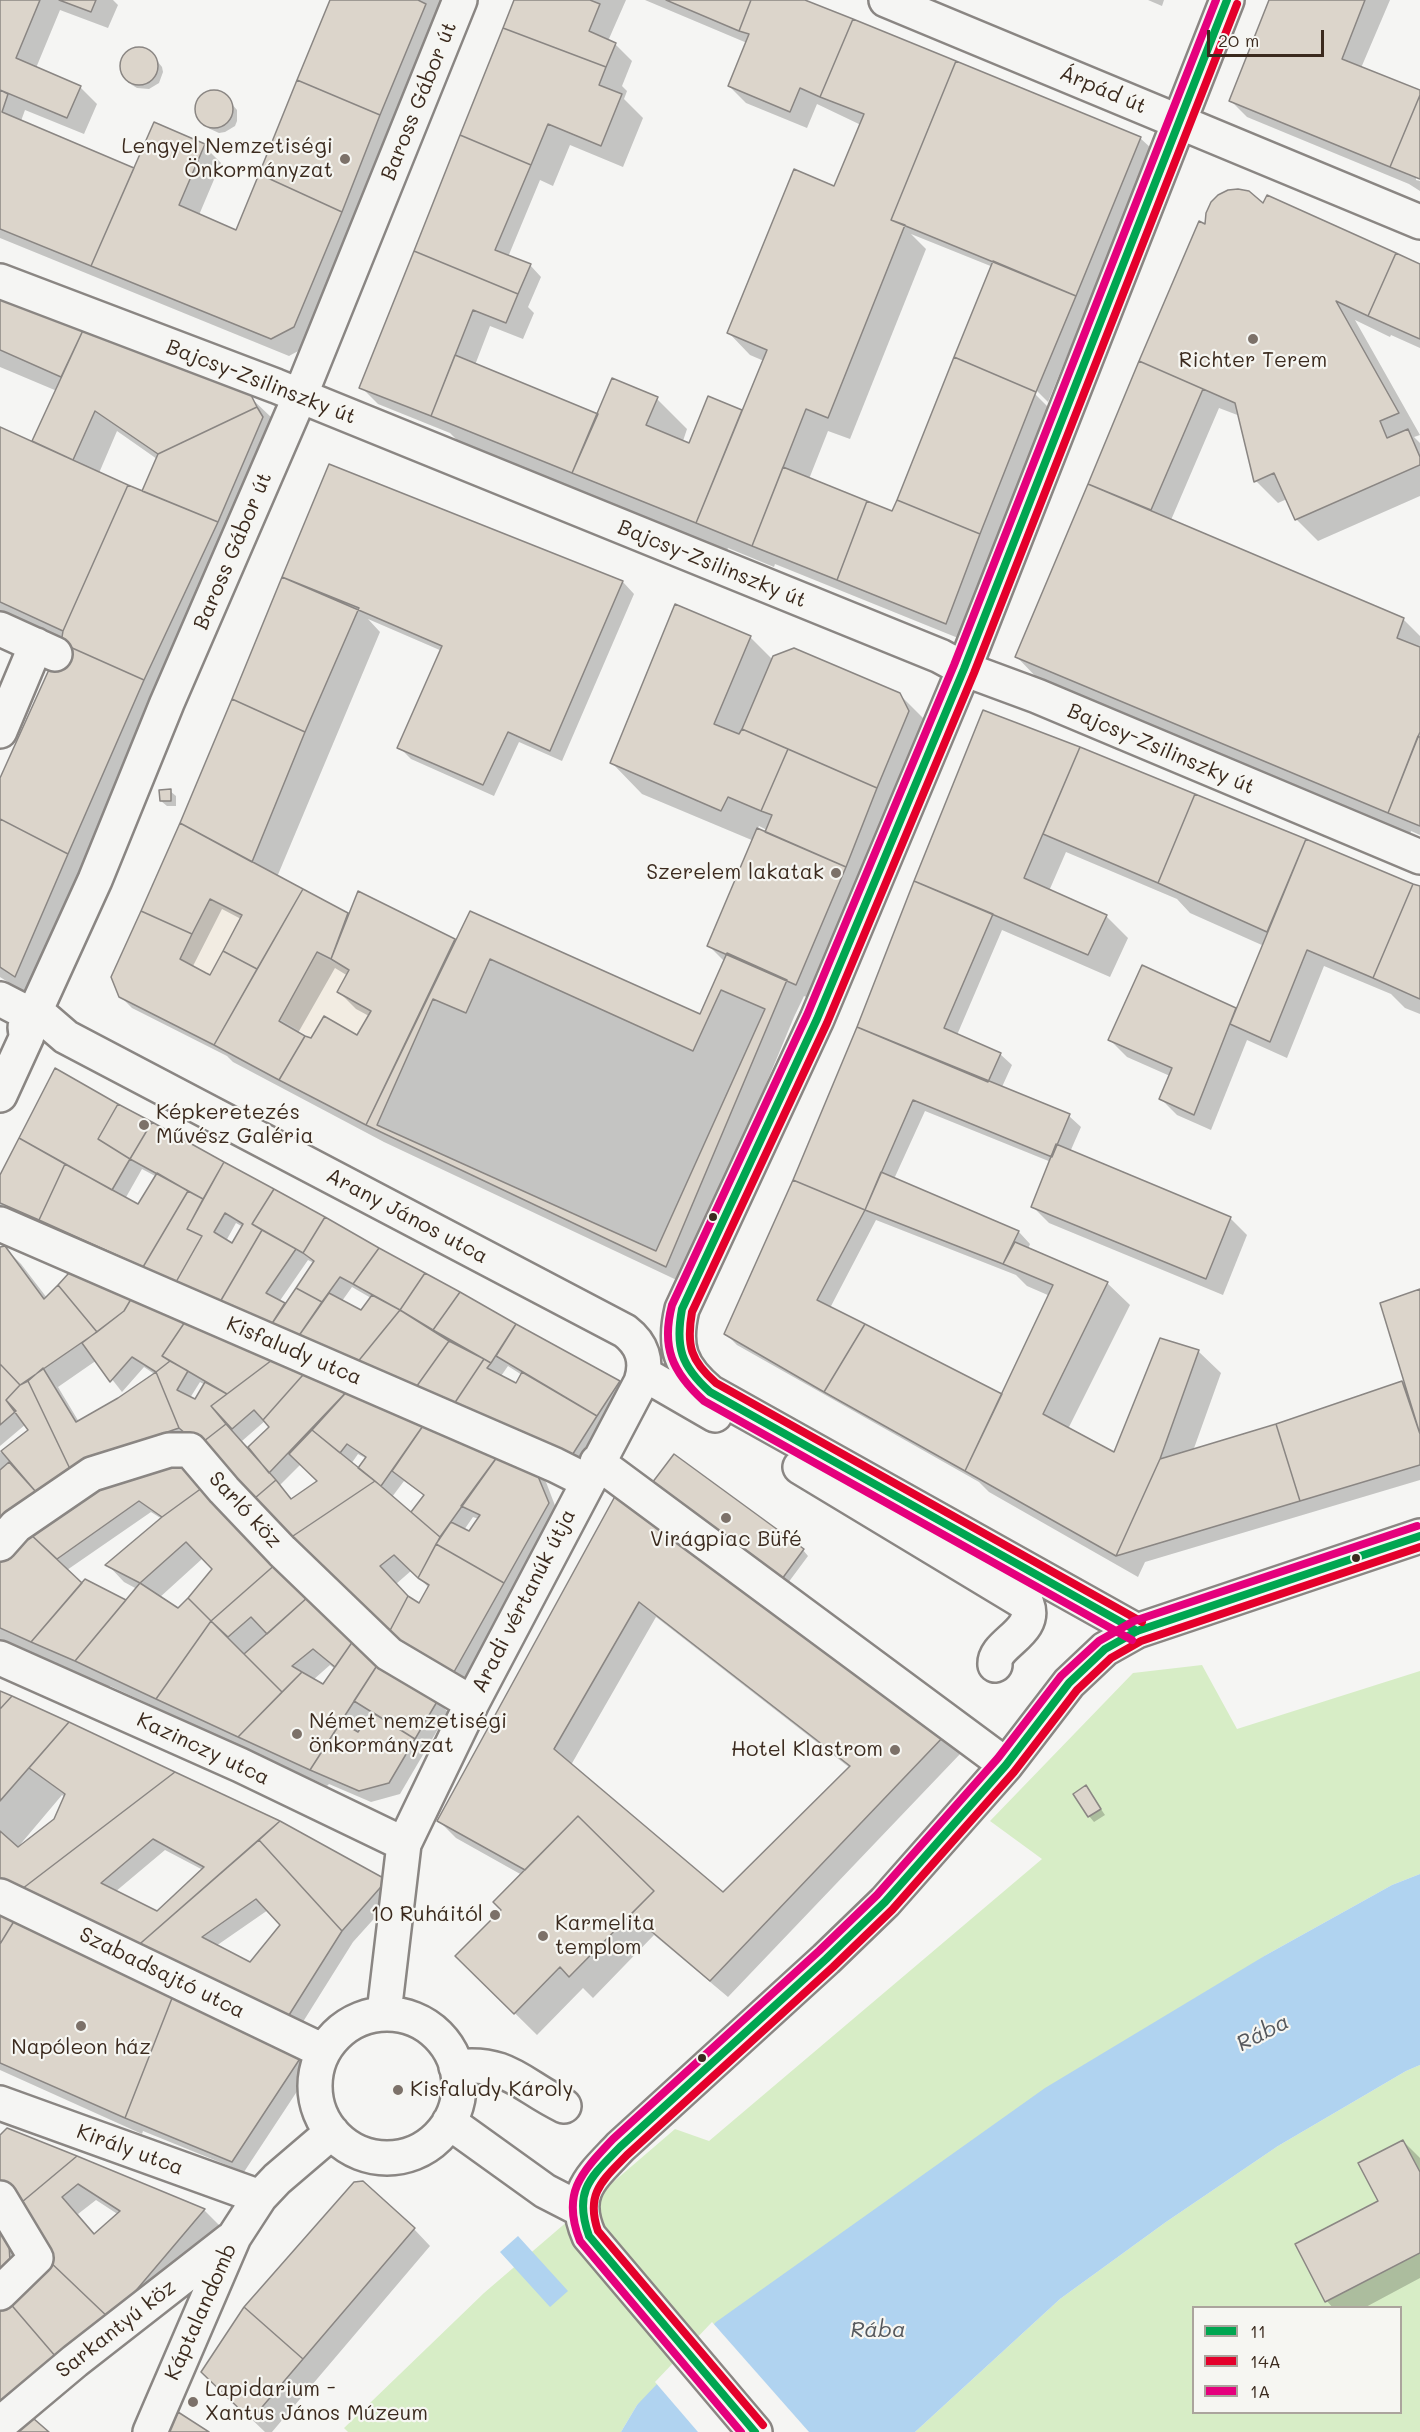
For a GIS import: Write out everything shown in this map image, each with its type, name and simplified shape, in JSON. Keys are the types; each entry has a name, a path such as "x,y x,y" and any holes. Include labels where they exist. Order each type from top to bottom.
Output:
{"street":[{"name":"Baross Gábor út","path":"0,1095 27,1036 26,1022 33,1016 95,880 167,704 300,396 460,0"},
{"name":"Árpád út","path":"886,0 1420,222"},
{"path":"1137,1631 710,1392 688,1370 679,1350 677,1333 682,1309 817,1019 964,669 1227,0"},
{"name":"Bajcsy-Zsilinszky út","path":"0,280 300,396 940,657 964,669 1037,696 1420,857"},
{"path":"0,629 46,650 0,731"},
{"name":"Arany János utca","path":"0,999 33,1016 44,1018 66,1037 625,1331 633,1337 644,1367"},
{"name":"Kisfaludy utca","path":"0,1224 555,1464 592,1472 1006,1764"},
{"path":"644,1367 1027,1604 1029,1618 996,1658 995,1665"},
{"name":"Aradi vértanúk útja","path":"384,2013 404,1844 472,1703 644,1367"},
{"name":"Sarló köz","path":"0,1544 16,1526 92,1474 169,1450 190,1450 224,1490 282,1551 389,1654 472,1703"},
{"path":"755,2432 589,2236 580,2209 582,2194 589,2180 620,2147 885,1902 1006,1764 1069,1683 1105,1649 1137,1631 1420,1536"},
{"name":"Kazinczy utca","path":"0,1658 240,1766 404,1844"},
{"name":"Szabadsajtó utca","path":"0,1896 323,2051"},
{"path":"384,2013 409,2017 430,2028 447,2046 456,2067 459,2090 449,2122 432,2152 382,2158 360,2153 340,2141 319,2112 315,2075 323,2051 348,2024 384,2013"},
{"path":"456,2067 474,2065 492,2067 527,2082 543,2096 564,2106"},
{"name":"Király utca","path":"2,2106 260,2197"},
{"path":"449,2122 545,2192 580,2209"},
{"name":"Káptalandomb","path":"150,2432 234,2237 260,2197 297,2161 332,2132"},
{"path":"0,2198 36,2258 0,2293"},
{"name":"Sarkantyú köz","path":"0,2424 75,2361 234,2237"}],"shaded area":[{"path":"210,899 349,970 337,992 371,1011 357,1035 311,1038 180,959"}],"green space":[{"path":"1202,1665 1237,1729 1420,1671 1420,1874 1392,1885 1266,1955 637,2405 621,2432 348,2432 344,2428 484,2293 675,2129 709,2141 1042,1859 990,1821 1133,1673"},
{"path":"1420,2065 1420,2432 915,2432 1060,2299 1166,2222 1278,2146"}],"water":[{"name":"Rába","path":"1420,1874 1420,2065 1278,2146 1166,2222 1060,2299 915,2432 621,2432 637,2405 716,2322 1045,2088 1266,1955 1392,1885"},
{"path":"518,2236 568,2291 550,2307 500,2252"}],"pier":[{"path":"712,2322 809,2432 698,2432 655,2382"}],"building":[{"path":"0,0 40,0 16,58 81,86 67,118 0,90"},
{"path":"59,0 96,0 91,12"},
{"path":"330,0 418,0 426,4 380,115 297,80"},
{"path":"514,0 590,0 600,4 589,31 616,43 606,67 503,28"},
{"path":"666,0 751,0 739,31"},
{"path":"751,0 805,0 853,19 820,97 800,88 790,112 728,86 749,34 739,31"},
{"path":"1269,0 1365,0 1342,59 1420,90 1420,95 1390,167 1229,101"},
{"path":"853,19 956,61 891,220 905,225 828,418 806,409 752,546 696,523 767,350 727,333 794,169 834,186 864,114 820,97"},
{"path":"503,28 606,67 599,85 622,94 601,146 548,124 531,165 460,135"},
{"path":"139,47 146,48 152,53 157,59 157,73 152,79 146,84 139,85 132,84 126,79 121,73 120,66 121,59 126,53 132,48"},
{"path":"956,61 1141,137 1076,296 891,220"},
{"path":"297,80 380,115 342,212 259,174"},
{"path":"0,90 8,94 2,112 134,168 91,266 0,229"},
{"path":"214,90 227,96 233,109 227,122 214,128 201,122 195,109 201,96"},
{"path":"1420,95 1420,179 1390,167"},
{"path":"154,122 205,144 179,205 236,230 259,174 342,212 294,327 271,339 91,266"},
{"path":"460,135 531,165 495,250 531,264 518,294 414,251"},
{"name":"Richter Terem","path":"1228,190 1249,191 1263,203 1267,195 1396,253 1368,316 1336,301 1399,413 1380,421 1387,438 1408,429 1420,457 1420,465 1295,520 1274,473 1254,482 1235,403 1139,361 1199,221 1205,224 1206,213 1211,202 1218,195"},
{"path":"414,251 518,294 506,323 473,310 431,416 359,388"},
{"path":"1396,253 1420,264 1420,339 1368,316"},
{"path":"993,261 1076,296 1036,392 954,357"},
{"path":"0,293 85,326 61,377 0,350"},
{"path":"85,326 251,395 257,407 158,454 95,411 73,460 32,441"},
{"path":"455,355 598,414 572,473 431,416"},
{"path":"954,357 1036,392 980,534 897,500"},
{"path":"1139,361 1203,389 1151,510 1088,484"},
{"path":"612,378 658,397 646,425 689,443 708,396 742,410 696,523 572,473"},
{"path":"257,407 263,417 218,522 142,491 158,454"},
{"path":"0,427 128,485 63,631 0,602"},
{"path":"329,464 623,581 550,751 508,732 483,785 397,748 442,646 282,577"},
{"path":"783,467 867,501 837,580 752,546"},
{"path":"1088,484 1404,618 1397,638 1420,647 1420,732 1388,813 1015,657"},
{"path":"128,485 218,522 144,680 61,643 63,631"},
{"path":"897,500 980,534 946,624 837,580 867,501 892,511"},
{"path":"282,577 359,608 305,732 232,699"},
{"path":"675,604 751,636 714,724 739,734 742,729 788,749 761,811 728,797 721,811 610,763"},
{"path":"61,643 144,680 68,854 0,819 0,778"},
{"path":"794,648 900,693 909,711 877,788 742,729 773,656"},
{"path":"232,699 305,732 252,862 180,823"},
{"path":"983,710 1080,747 1024,878 1107,915 1088,955 914,881"},
{"path":"1418,736 1420,737 1420,826 1388,813"},
{"path":"1080,747 1195,794 1158,883 1043,834"},
{"path":"788,749 877,788 846,867 765,832 772,815 761,811"},
{"path":"171,789 171,801 160,801 159,790"},
{"path":"1195,794 1306,839 1267,932 1158,883"},
{"path":"0,819 68,854 15,977 0,967"},
{"path":"180,823 303,889 257,969 223,951 242,915 210,899 192,934 141,911"},
{"path":"757,828 846,867 796,985 707,946"},
{"path":"1306,839 1413,884 1373,978 1307,950 1270,1042 1230,1024"},
{"path":"914,881 993,914 944,1028 1001,1053 988,1082 857,1027"},
{"path":"1413,884 1420,886 1420,999 1373,978"},
{"path":"303,889 348,913 331,959 317,952 279,1021 305,1036 279,1080 214,1045"},
{"path":"358,891 455,939 366,1125 279,1080 305,1036 311,1038 324,1016 357,1035 371,1011 337,992 349,970 331,959"},
{"path":"141,911 192,934 180,959 210,975 223,951 257,969 214,1045 119,997 111,977"},
{"path":"470,911 700,1014 727,953 787,980 666,1267 366,1125"},
{"path":"490,959 693,1051 721,990 765,1009 656,1251 377,1125 433,999 466,1013"},
{"path":"1142,965 1236,1008 1194,1115 1159,1099 1172,1068 1108,1040"},
{"path":"857,1027 1070,1114 1052,1157 913,1100 865,1210 793,1180"},
{"path":"55,1068 118,1104 98,1139 130,1159 112,1190 19,1138"},
{"path":"118,1104 152,1122 130,1159 98,1139"},
{"path":"152,1122 224,1162 203,1199 130,1159"},
{"path":"19,1138 65,1164 39,1220 0,1203 0,1175"},
{"path":"1056,1144 1231,1217 1206,1279 1031,1207"},
{"path":"224,1162 274,1189 252,1224 262,1230 220,1302 176,1282 202,1236 187,1229","holes":["225,1213 243,1224 232,1243 214,1232"]},
{"path":"65,1164 138,1204 157,1173 188,1191 143,1267 39,1220"},
{"path":"881,1172 1019,1231 1003,1264 865,1210"},
{"path":"793,1180 865,1210 817,1300 865,1324 824,1392 724,1334"},
{"path":"274,1189 325,1217 303,1253 252,1224"},
{"path":"188,1191 203,1199 187,1229 202,1236 176,1282 143,1267"},
{"path":"325,1217 379,1248 353,1284 340,1277 322,1302 296,1288 314,1261 303,1253"},
{"path":"262,1230 296,1249 266,1293 285,1303 271,1325 220,1302"},
{"path":"1015,1242 1108,1282 1043,1414 1114,1452 1160,1338 1199,1350 1160,1459 1116,1556 965,1471 1053,1285 1003,1264"},
{"path":"5,1246 44,1299 58,1285 97,1332 20,1385 0,1364 0,1247"},
{"path":"379,1248 425,1273 400,1310 353,1284"},
{"path":"79,1262 137,1289 124,1311 97,1332 58,1285"},
{"path":"425,1273 460,1292 433,1330 400,1310"},
{"path":"296,1288 322,1302 298,1337 271,1325"},
{"path":"137,1289 191,1313 162,1356 170,1361 156,1372 132,1357 110,1382 82,1343 124,1311"},
{"path":"1420,1289 1420,1434 1380,1303"},
{"path":"460,1292 516,1324 491,1363 433,1330"},
{"path":"329,1293 361,1310 372,1295 400,1310 356,1364 298,1337"},
{"path":"400,1310 449,1341 414,1390 356,1364"},
{"path":"191,1313 280,1354 227,1394 162,1356"},
{"path":"516,1324 620,1381 597,1416 496,1356"},
{"path":"865,1324 1002,1394 965,1471 824,1392"},
{"path":"449,1341 484,1359 452,1407 414,1390"},
{"path":"280,1354 310,1367 263,1420 254,1410 232,1429 211,1406"},
{"path":"484,1359 491,1363 487,1368 516,1383 522,1372 597,1416 569,1460 452,1407"},
{"path":"170,1361 188,1371 177,1390 195,1399 205,1382 227,1394 211,1406 226,1424 199,1445 179,1428 156,1372"},
{"path":"0,1364 20,1385 6,1400 16,1411 0,1425"},
{"path":"310,1367 352,1386 269,1473 248,1447 269,1427 263,1420"},
{"path":"43,1368 76,1422 118,1398 156,1372 179,1428 144,1440 72,1473 28,1381"},
{"path":"28,1381 72,1473 36,1492 1,1451 28,1430 6,1400 20,1385"},
{"path":"1402,1381 1420,1434 1420,1465 1300,1501 1276,1424"},
{"path":"352,1386 427,1420 381,1486 358,1468 366,1457 347,1444 340,1453 312,1430"},
{"path":"427,1420 500,1453 440,1537 411,1512 424,1495 392,1471"},
{"path":"226,1424 276,1480 248,1504 199,1445"},
{"path":"1276,1424 1300,1501 1116,1556 1160,1459"},
{"path":"312,1430 375,1481 284,1542 248,1504 276,1480 291,1499 317,1481 289,1454"},
{"path":"500,1453 535,1469 549,1503 504,1583 436,1544 451,1522 469,1531 480,1515 461,1506"},
{"name":"Virágpiac Büfé","path":"674,1454 804,1549 779,1583 649,1487"},
{"path":"182,1459 206,1485 162,1517 139,1501 57,1559 28,1532 139,1467"},
{"path":"9,1462 36,1492 0,1523 0,1470"},
{"path":"375,1481 440,1537 418,1578 394,1555 380,1566 408,1596 384,1642 284,1542"},
{"path":"206,1485 277,1563 211,1621 188,1598 212,1569 186,1542 140,1583 105,1565 162,1517"},
{"path":"619,1489 945,1735 710,1981 631,1914 654,1891 578,1816 525,1870 437,1821","holes":["639,1602 850,1766 723,1892 554,1749"]},
{"path":"28,1532 82,1583 31,1642 0,1628 0,1559"},
{"path":"436,1544 504,1583 450,1679 384,1642 408,1596 419,1603 429,1585 418,1578"},
{"path":"277,1563 308,1597 267,1634 251,1617 228,1637 211,1621"},
{"path":"85,1579 126,1600 75,1661 31,1642"},
{"path":"140,1583 178,1608 188,1598 211,1621 156,1699 75,1661"},
{"path":"308,1597 353,1641 335,1667 313,1649 292,1666 302,1672 282,1692 244,1654"},
{"path":"211,1621 282,1692 238,1737 156,1699"},
{"path":"353,1641 378,1664 310,1770 238,1737 302,1672 323,1684"},
{"path":"378,1664 438,1700 415,1739 354,1701"},
{"path":"0,1691 12,1696 0,1709"},
{"path":"12,1696 69,1722 0,1801 0,1709"},
{"path":"372,1712 415,1739 389,1783 359,1791 310,1770 341,1722 358,1732"},
{"path":"69,1722 175,1772 18,1892 0,1883 0,1831 18,1847 54,1819 65,1794 29,1768"},
{"path":"175,1772 280,1821 134,1949 18,1892","holes":["153,1839 204,1867 157,1911 101,1883"]},
{"path":"1086,1785 1101,1809 1088,1817 1073,1794"},
{"name":"Karmelita templom","path":"578,1816 654,1891 569,1977 560,1967 514,2014 455,1956 501,1910 493,1902"},
{"path":"280,1821 387,1880 342,1931 259,1840"},
{"path":"259,1840 342,1931 284,2023 134,1949","holes":["256,1899 280,1925 250,1962 202,1937"]},
{"path":"0,1909 16,1918 0,1944"},
{"name":"Napóleon ház","path":"16,1918 176,1988 125,2118 0,2063 0,1944"},
{"path":"176,1988 305,2051 232,2162 125,2118"},
{"path":"7,2128 77,2156 16,2207 0,2181 0,2135"},
{"path":"1403,2140 1420,2172 1420,2253 1325,2302 1295,2244 1378,2201 1358,2163"},
{"path":"77,2156 205,2209 111,2320 47,2259 16,2207","holes":["78,2184 120,2211 94,2234 62,2197"]},
{"path":"363,2181 415,2228 303,2359 244,2307 354,2182"},
{"path":"0,2213 8,2226 10,2262 0,2269"},
{"path":"47,2259 111,2320 62,2364 8,2301"},
{"path":"8,2301 62,2364 7,2410 0,2401 0,2308"},
{"path":"244,2307 303,2359 251,2420 201,2372"},
{"path":"26,2412 49,2432 0,2432"},
{"path":"178,2412 209,2432 166,2432"}],"transit line":[{"name":"1A","path":"1132,1640 704,1401 677,1369 672,1358 668,1334 672,1305 807,1015 954,665 1216,0"},
{"name":"11","path":"1137,1631 710,1392 692,1373 682,1355 679,1334 682,1309 817,1019 964,669 1227,0"},
{"name":"14A","path":"1142,1622 716,1383 701,1367 692,1352 690,1324 692,1312 827,1023 974,673 1237,4"},
{"name":"1A","path":"741,2432 580,2241 573,2210 577,2185 583,2174 613,2139 877,1895 998,1758 1061,1676 1099,1641 1134,1621 1417,1526"},
{"name":"11","path":"755,2432 589,2236 583,2207 587,2186 593,2177 620,2147 826,1959 885,1902 1006,1765 1069,1683 1105,1649 1137,1631 1420,1536"},
{"name":"14A","path":"763,2425 598,2231 594,2207 595,2197 604,2180 627,2155 833,1967 892,1910 1014,1772 1077,1690 1111,1658 1141,1641 1420,1547"}],"place":[{"name":"Lengyel Nemzetiségi Önkormányzat","path":"345,159"},
{"name":"Richter Terem","path":"1253,339"},
{"name":"Szerelem lakatak","path":"836,873"},
{"name":"Képkeretezés Művész Galéria","path":"144,1125"},
{"name":"Virágpiac Büfé","path":"726,1518"},
{"name":"Német nemzetiségi önkormányzat","path":"297,1734"},
{"name":"Hotel Klastrom","path":"895,1750"},
{"name":"10 Ruháitól","path":"495,1915"},
{"name":"Karmelita templom","path":"543,1936"},
{"name":"Napóleon ház","path":"81,2026"},
{"name":"Kisfaludy Károly","path":"398,2090"},
{"name":"Lapidarium - Xantus János Múzeum","path":"193,2402"}]}
